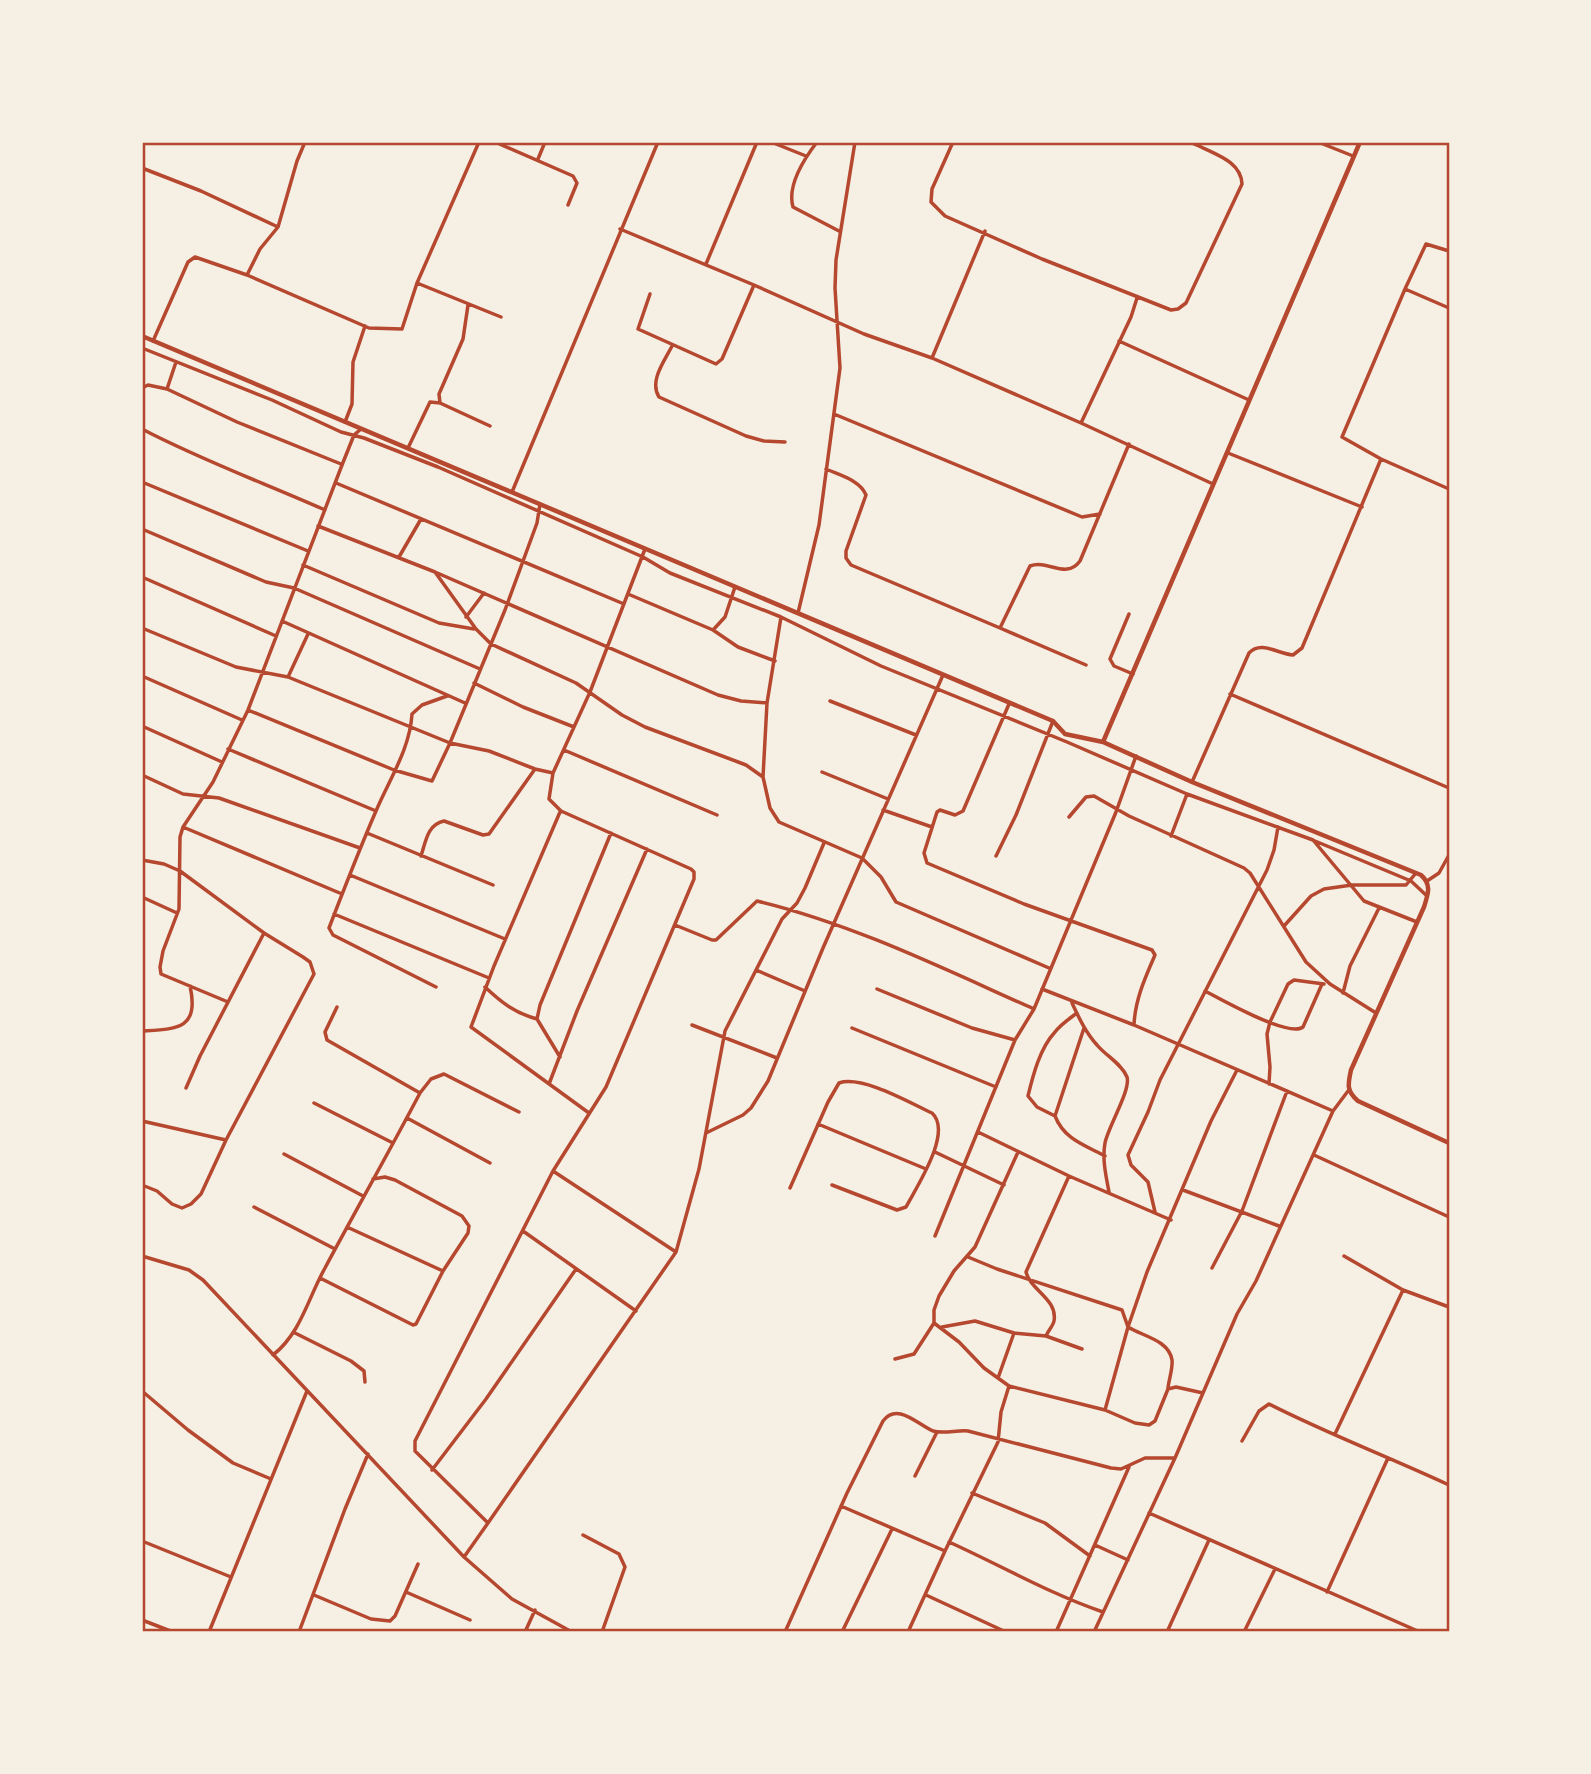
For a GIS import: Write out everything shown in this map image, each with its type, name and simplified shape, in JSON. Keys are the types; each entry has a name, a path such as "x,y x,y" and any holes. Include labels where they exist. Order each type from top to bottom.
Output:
{"street":[{"path":"247,275 260,249 278,227 305,142"},
{"path":"153,341 192,259 205,258 366,326 382,330 402,329 417,284 479,142"},
{"path":"495,142 576,178 577,183 568,205"},
{"path":"538,159 545,142"},
{"path":"512,492 658,142"},
{"path":"706,264 757,142"},
{"path":"771,142 806,156"},
{"path":"817,142 806,156 791,196 793,207 839,231"},
{"path":"797,614 819,525 840,368 835,274 839,231 855,142"},
{"path":"953,142 932,189 931,202 945,216 985,231 1042,259 1171,310 1186,303 1241,184 1239,170 1234,164 1200,144 1189,142"},
{"path":"1318,142 1353,156"},
{"path":"1103,743 1360,142"},
{"path":"142,167 278,227"},
{"path":"620,229 837,322 932,358 1214,484"},
{"path":"932,358 985,231"},
{"path":"1449,251 1426,244 1342,437 1381,459 1449,489"},
{"path":"417,284 502,317"},
{"path":"650,294 638,329 716,364 754,285"},
{"path":"1405,289 1449,308"},
{"path":"1081,423 1137,298"},
{"path":"440,403 439,394 463,339 468,305"},
{"path":"344,422 352,404 353,362 366,326"},
{"path":"142,337 1053,721 1065,734 1103,743 1136,756 1192,782 1416,873 1427,881"},
{"path":"1119,341 1250,400"},
{"path":"672,346 655,382 659,397 746,436 764,441 785,442"},
{"path":"142,348 272,400 341,432 438,467 643,557 670,572 781,617 881,666 1048,733 1187,794 1313,840 1411,881 1427,897"},
{"path":"167,389 176,362"},
{"path":"142,387 148,385 167,389 237,422 342,465"},
{"path":"408,448 430,402 440,403 490,426"},
{"path":"834,414 1083,517 1100,514"},
{"path":"142,429 183,451 325,510"},
{"path":"228,1002 164,977 160,967 177,913 180,836 204,796 248,710 354,435 361,429"},
{"path":"1000,628 1030,566 1038,563 1069,570 1076,567 1129,444"},
{"path":"1227,453 1362,507"},
{"path":"1192,782 1249,653 1255,647 1261,646 1293,655 1302,648 1381,459"},
{"path":"825,469 856,483 864,489 866,495 846,551 846,558 851,565 1086,665"},
{"path":"142,482 308,551"},
{"path":"336,483 624,604"},
{"path":"248,710 394,770 432,781 507,604 540,504"},
{"path":"399,557 421,519"},
{"path":"318,526 435,572 718,695 741,701 767,702"},
{"path":"142,529 266,582 295,588 480,669"},
{"path":"488,1523 415,1451 415,1441 553,1171 598,1102 611,1076 694,879 691,869 561,811 549,799 553,773 590,692 645,548"},
{"path":"303,565 439,623 476,629"},
{"path":"435,572 466,617 491,644 559,674 645,727 746,765 763,777"},
{"path":"142,577 276,636"},
{"path":"713,630 725,617 735,587"},
{"path":"466,617 484,593"},
{"path":"628,594 713,630 727,641 775,662"},
{"path":"769,613 772,603"},
{"path":"1129,614 1110,659 1114,666 1133,674"},
{"path":"781,617 767,702 763,777 774,817 824,844 862,858 881,877 896,902 1049,968"},
{"path":"282,621 465,704"},
{"path":"142,628 236,667 288,677 450,743 489,751 534,769 553,773"},
{"path":"288,677 308,634"},
{"path":"706,1133 743,1115 751,1108 768,1081 833,924 943,675"},
{"path":"142,676 243,720"},
{"path":"474,683 523,707 574,727"},
{"path":"1230,694 1449,788"},
{"path":"436,987 333,936 329,928 360,848 405,749 412,715 416,709 447,696"},
{"path":"830,701 916,735"},
{"path":"1009,704 963,811 955,815 940,810 935,815 924,853 927,863 1069,921 1152,950 1155,955 1143,980 1134,1025"},
{"path":"996,856 1016,816 1053,721"},
{"path":"142,726 222,762"},
{"path":"228,749 376,811"},
{"path":"564,750 717,815"},
{"path":"935,1236 1015,1040 1034,1009 1136,756"},
{"path":"421,856 431,827 440,822 484,835 489,834 534,769"},
{"path":"822,772 888,799"},
{"path":"142,775 183,793 219,798 360,848"},
{"path":"1171,836 1187,794"},
{"path":"1069,817 1089,795 1171,836 1244,868 1306,962 1330,984 1376,1013"},
{"path":"883,810 932,827"},
{"path":"561,811 505,939 471,1027 589,1112"},
{"path":"183,827 342,894"},
{"path":"1155,1212 1147,1182 1131,1165 1129,1148 1149,1112 1160,1080 1258,886 1274,850 1278,827"},
{"path":"367,833 493,885"},
{"path":"537,1019 540,1005 611,833"},
{"path":"1313,840 1363,901 1417,922"},
{"path":"464,1557 676,1252 706,1133 723,1036 731,1015 782,919 805,888 824,844"},
{"path":"549,1084 577,1011 647,849"},
{"path":"1427,881 1440,873 1449,855"},
{"path":"142,860 164,864 180,871 264,933 303,957 314,969 310,984 226,1140 201,1194 191,1204 182,1208 172,1204 157,1191 142,1185"},
{"path":"1283,926 1317,892 1352,885 1406,885 1416,873"},
{"path":"350,875 505,939"},
{"path":"1427,881 1427,897 1351,1070 1347,1086 1358,1101 1449,1143"},
{"path":"142,897 177,913"},
{"path":"675,925 716,940 757,901 791,909 833,924 1034,1009"},
{"path":"1343,993 1350,966 1379,908"},
{"path":"334,914 489,978"},
{"path":"186,1088 264,933"},
{"path":"757,970 805,991"},
{"path":"1269,1084 1267,1034 1291,981 1330,984"},
{"path":"1205,991 1270,1023 1299,1030 1322,984"},
{"path":"142,1031 176,1029 188,1021 193,1006 190,986"},
{"path":"485,987 502,1004 537,1019 560,1057"},
{"path":"877,989 972,1028 1015,1040"},
{"path":"1042,989 1134,1025 1333,1111"},
{"path":"1071,1001 1097,1045 1124,1071 1128,1079 1105,1145 1105,1172 1109,1192"},
{"path":"337,1007 325,1032 327,1040 420,1093"},
{"path":"1055,1116 1037,1107 1028,1096 1040,1058 1054,1032 1077,1013"},
{"path":"691,1025 777,1058"},
{"path":"1084,1027 1055,1116 1059,1127 1069,1138 1105,1156"},
{"path":"852,1028 996,1087"},
{"path":"1105,1410 1128,1327 1147,1272 1211,1121 1237,1070"},
{"path":"273,1355 286,1345 295,1333 363,1196 420,1093 431,1079 444,1074 519,1112"},
{"path":"790,1188 839,1083 855,1081 932,1113 937,1118 940,1125 935,1152 906,1207 897,1210 832,1185"},
{"path":"1212,1268 1242,1211 1287,1091"},
{"path":"1094,1632 1175,1458 1237,1314 1256,1280 1333,1111 1349,1091"},
{"path":"314,1103 393,1143"},
{"path":"407,1118 490,1163"},
{"path":"142,1121 226,1140"},
{"path":"818,1124 926,1169"},
{"path":"978,1132 1069,1176 1171,1220"},
{"path":"935,1152 1004,1185"},
{"path":"895,1359 914,1354 934,1323 934,1310 939,1296 954,1271 975,1247 1018,1152"},
{"path":"284,1154 363,1196"},
{"path":"1314,1155 1449,1217"},
{"path":"553,1171 676,1252"},
{"path":"1046,1336 1054,1312 1047,1298 1027,1277 1028,1264 1069,1176"},
{"path":"320,1278 413,1325 419,1321 443,1271 468,1233 468,1223 463,1216 394,1180 385,1177 373,1179"},
{"path":"1183,1190 1280,1226"},
{"path":"254,1207 335,1249"},
{"path":"347,1227 443,1271"},
{"path":"523,1231 636,1311"},
{"path":"142,1256 189,1270 203,1280 464,1557 512,1599 572,1632"},
{"path":"1344,1256 1403,1290 1449,1307"},
{"path":"968,1257 997,1269 1116,1306 1124,1312 1128,1327"},
{"path":"432,1470 486,1399 576,1269"},
{"path":"1335,1434 1403,1290"},
{"path":"942,1327 970,1321 1014,1333 1046,1336 1083,1349"},
{"path":"934,1323 1009,1386 1105,1410 1135,1423 1151,1424 1155,1421 1168,1389 1171,1356 1155,1339 1128,1327"},
{"path":"295,1333 364,1371 365,1382"},
{"path":"998,1378 1014,1333"},
{"path":"908,1632 999,1439 1001,1412 1009,1386"},
{"path":"1168,1389 1176,1387 1203,1393"},
{"path":"209,1632 308,1390"},
{"path":"142,1391 233,1463 271,1479"},
{"path":"1242,1441 1259,1411 1269,1404 1449,1485"},
{"path":"785,1632 841,1506 883,1421 890,1413 907,1417 937,1432 955,1430 999,1439 1111,1468 1129,1467 1145,1458 1175,1458"},
{"path":"915,1476 937,1432"},
{"path":"299,1632 368,1454"},
{"path":"1326,1592 1388,1458"},
{"path":"1056,1632 1129,1467"},
{"path":"972,1493 1045,1524 1090,1557"},
{"path":"841,1506 945,1551"},
{"path":"1149,1513 1420,1632"},
{"path":"842,1632 892,1529"},
{"path":"583,1535 619,1555 625,1567 603,1632"},
{"path":"1167,1632 1209,1539"},
{"path":"142,1541 231,1577"},
{"path":"949,1542 1071,1601 1103,1612"},
{"path":"1095,1545 1128,1560"},
{"path":"314,1595 371,1619 390,1621 395,1616 418,1564"},
{"path":"1244,1632 1275,1569"},
{"path":"406,1591 470,1620"},
{"path":"926,1594 1006,1632"},
{"path":"525,1632 534,1610"},
{"path":"142,1620 173,1632"}]}
